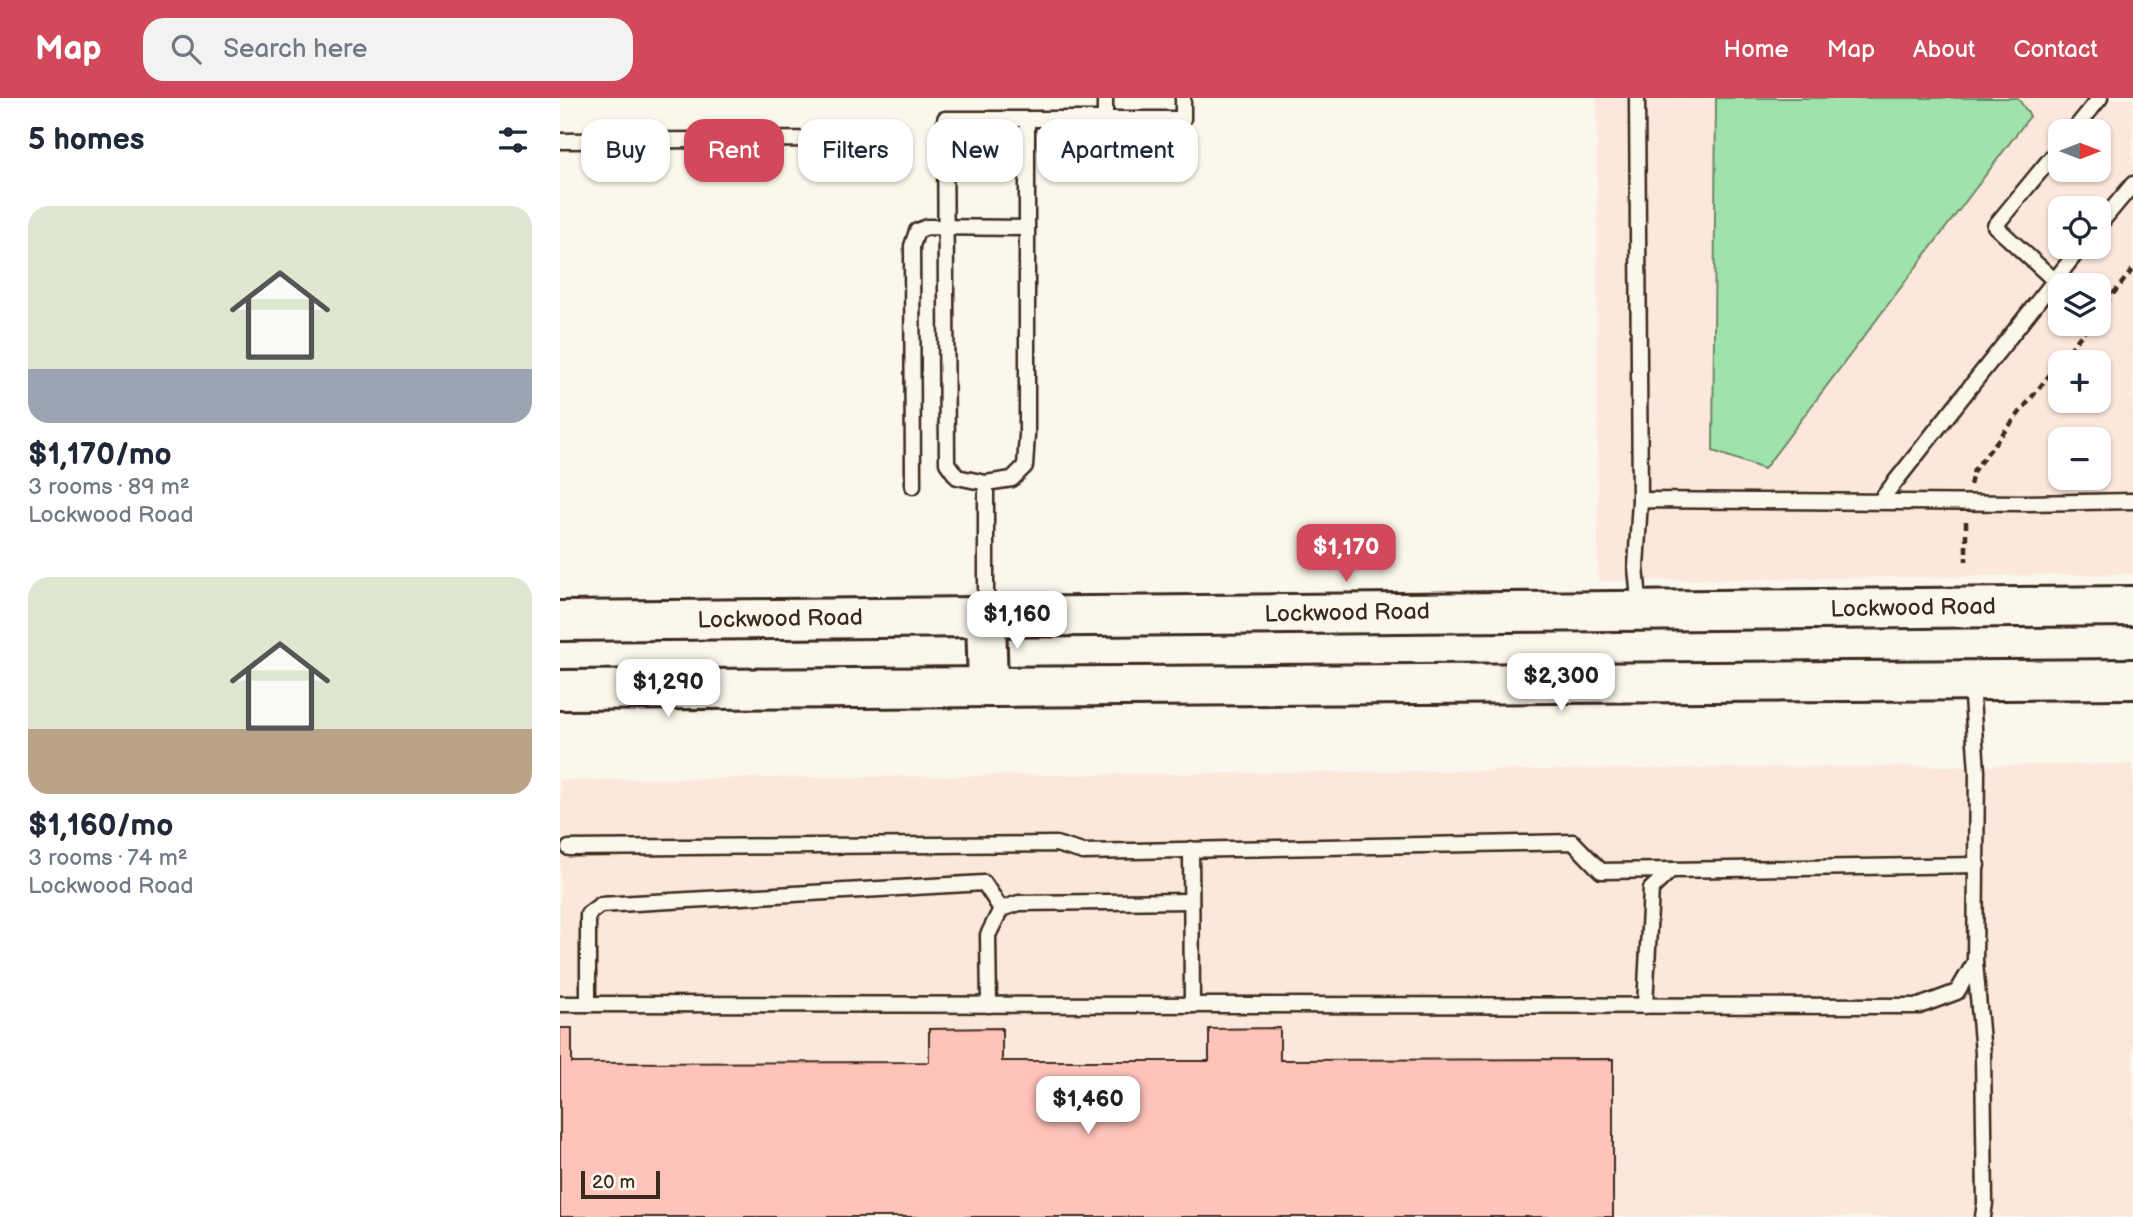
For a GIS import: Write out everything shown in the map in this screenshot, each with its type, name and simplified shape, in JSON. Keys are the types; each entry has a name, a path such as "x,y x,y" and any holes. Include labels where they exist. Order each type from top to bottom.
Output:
{"main road":[{"name":"Lockwood Road","path":"560,621 2133,606"},
{"path":"986,617 988,687"},
{"path":"560,690 2133,679"}],"lane":[{"path":"1105,98 1105,119"},
{"path":"1183,98 1183,119"},
{"path":"1637,98 1640,500 1636,567 1640,611"},
{"path":"2083,119 2100,98"},
{"path":"1027,121 1025,466 1012,479 986,483 957,477 947,463 945,119 1037,121"},
{"path":"560,141 798,139"},
{"path":"2048,162 1995,226 2048,275"},
{"path":"2111,210 2133,184"},
{"path":"913,486 912,246 917,230 927,227 1027,228"},
{"path":"2060,273 2071,259"},
{"path":"1880,501 2048,288"},
{"path":"986,483 986,617"},
{"path":"1640,500 2133,501"},
{"path":"1971,680 1977,772 1975,962 1983,1053 1983,1217"},
{"path":"569,848 1056,844 1083,852 1573,842 1601,871 1977,865"},
{"path":"1191,849 1192,1005"},
{"path":"1645,1006 1651,889 1671,870"},
{"path":"588,1004 587,914 600,905 984,883 1001,909"},
{"path":"989,1005 988,935 1001,909 1019,904 1191,901"},
{"path":"560,1004 1919,1006 1957,992 1975,962"}],"path":[{"path":"2111,297 2133,269"},
{"path":"1966,561 1965,502 1974,470 2080,336"}],"shaded area":[{"path":"1597,98 2133,98 2133,574 1598,581"},
{"path":"2133,764 2133,1217 560,1217 560,780"}],"green space":[{"path":"1716,98 2018,98 2030,116 1764,469 1713,451"}],"building":[{"path":"560,1028 572,1028 572,1063 929,1062 929,1029 1002,1028 1002,1061 1209,1061 1209,1029 1280,1028 1280,1060 1613,1059 1613,1217 560,1217"}]}
